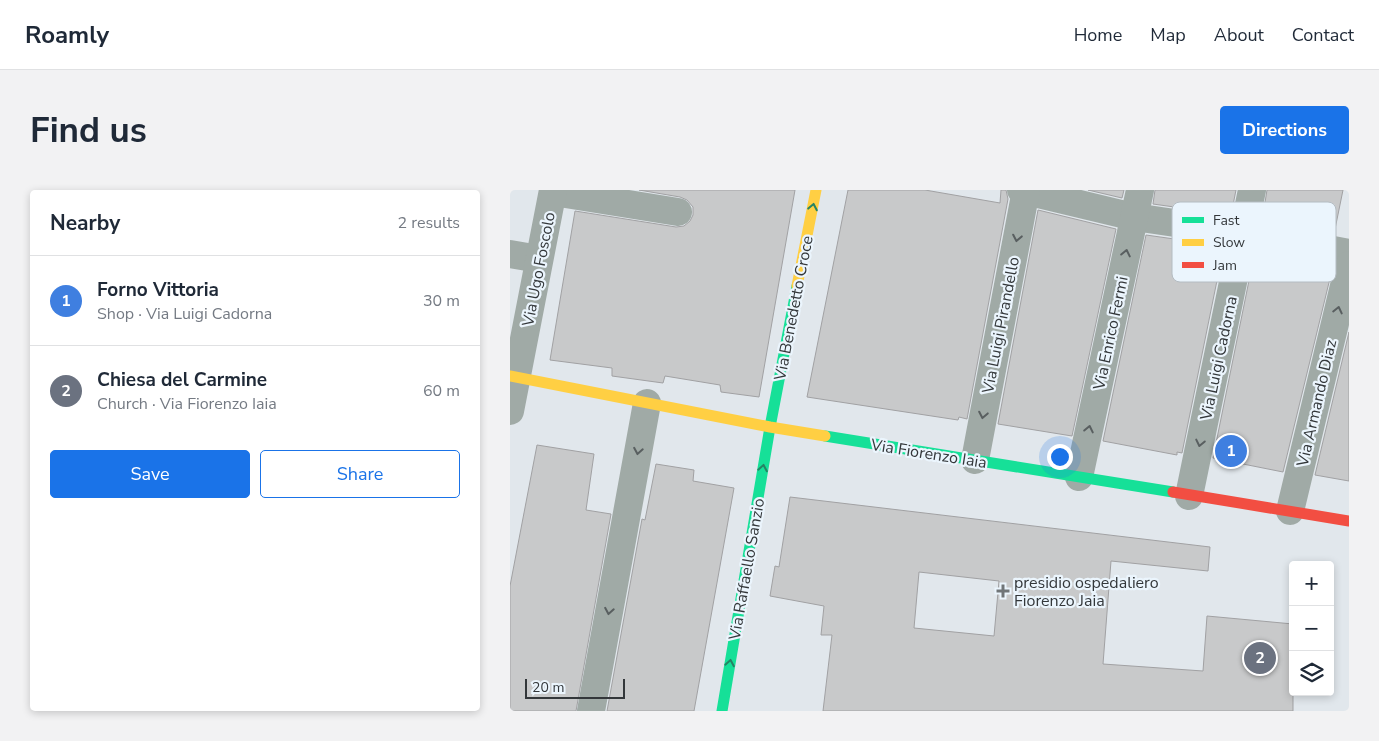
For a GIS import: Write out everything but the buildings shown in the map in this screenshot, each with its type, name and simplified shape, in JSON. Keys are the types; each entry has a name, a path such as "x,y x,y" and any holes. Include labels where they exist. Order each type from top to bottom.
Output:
{"street":[{"name":"Via Benedetto Croce","path":"770,427 816,190"},
{"path":"1024,190 1134,217 1172,223"},
{"name":"Via Luigi Pirandello","path":"975,460 1024,190"},
{"name":"Via Enrico Fermi","path":"1079,477 1140,190"},
{"path":"553,191 678,212"},
{"name":"Via Ugo Foscolo","path":"510,410 514,377 553,191"},
{"path":"1336,251 1349,254"},
{"path":"510,254 540,259"},
{"name":"Via Armando Diaz","path":"1290,511 1349,265"},
{"name":"Via Luigi Cadorna","path":"1189,496 1233,282"},
{"name":"Via Fiorenzo Iaia","path":"514,377 770,427 1349,521"},
{"path":"592,711 647,403"},
{"name":"Via Raffaello Sanzio","path":"722,711 770,427"}],"traffic: fast":[{"path":"722,711 770,427 797,286"},
{"path":"825,436 1173,492"}],"traffic: slow":[{"path":"797,286 816,190"},
{"path":"510,376 825,436"}],"traffic: jam":[{"path":"1173,492 1349,521"}],"place":[{"name":"Forno Vittoria","path":"1231,451"},
{"name":"presidio ospedaliero Fiorenzo Jaia","path":"1003,591"},
{"name":"Chiesa del Carmine","path":"1260,658"}]}
